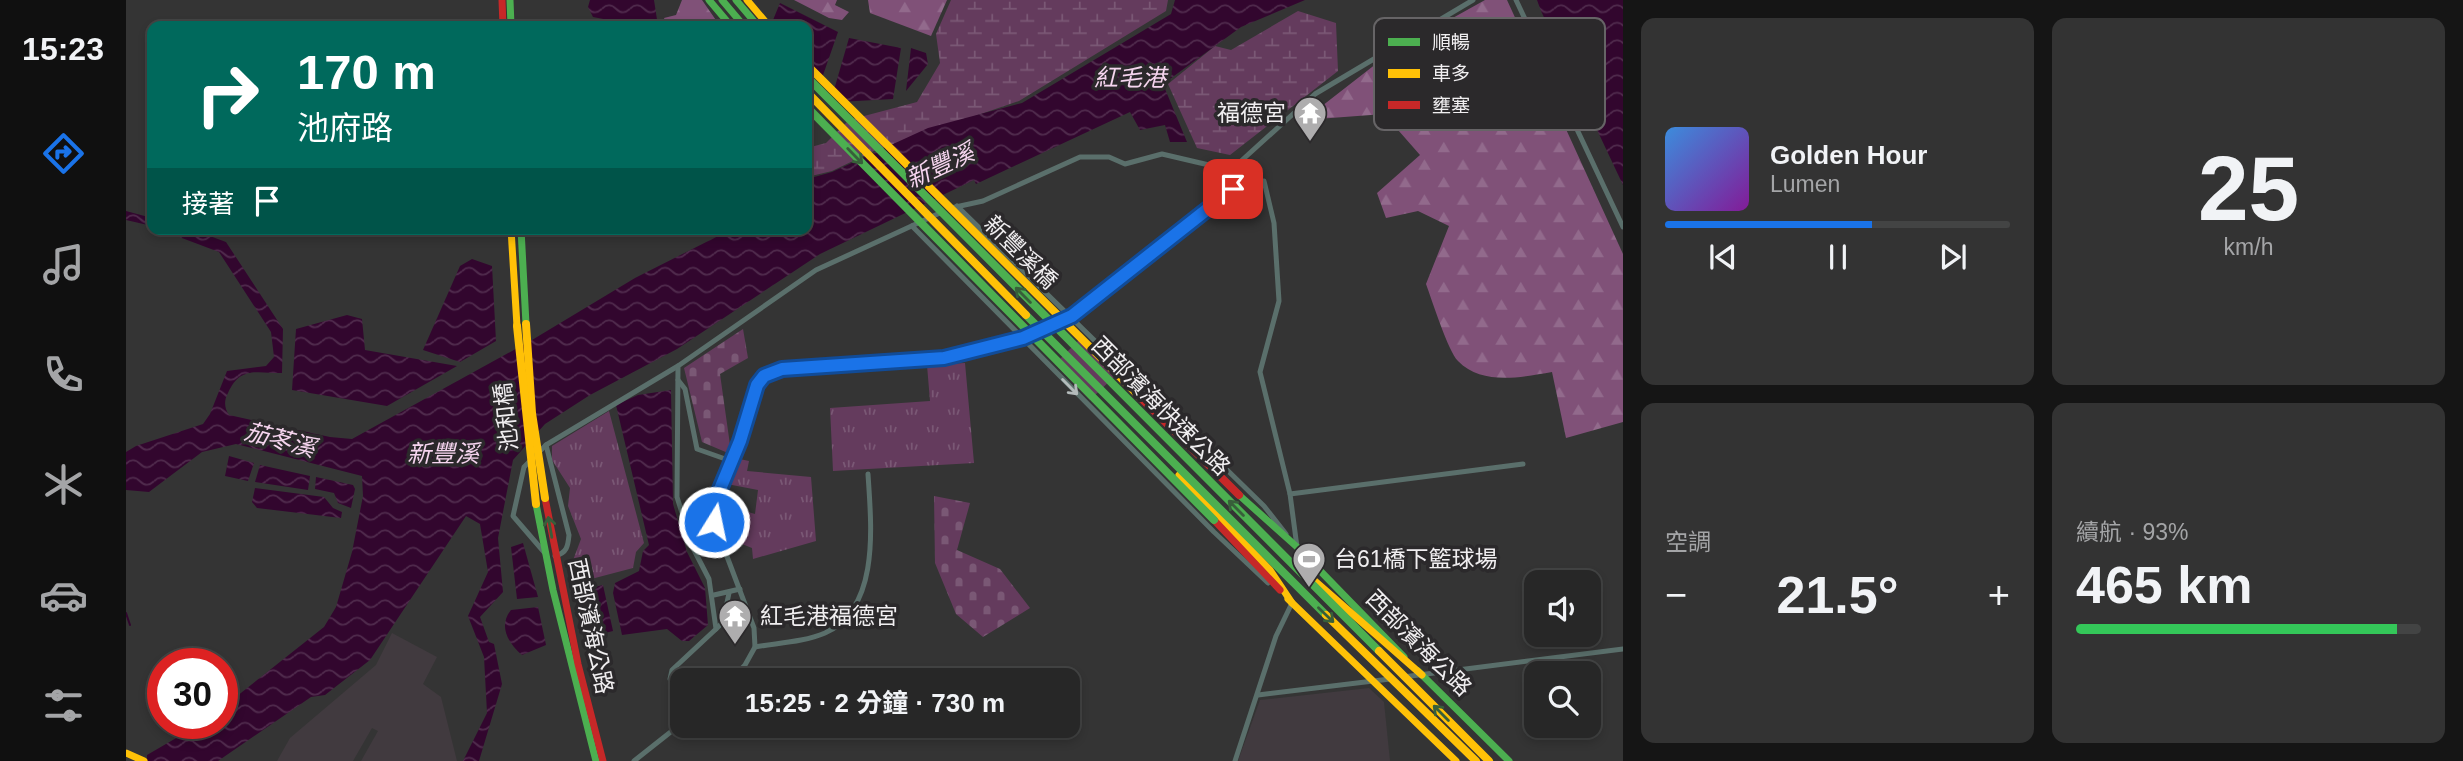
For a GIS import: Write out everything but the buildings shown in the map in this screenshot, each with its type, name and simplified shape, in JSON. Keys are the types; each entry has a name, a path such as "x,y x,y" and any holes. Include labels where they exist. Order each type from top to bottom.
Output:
{"main road":[{"path":"502,0 503,21"},
{"path":"510,0 511,21"},
{"path":"709,0 727,21"},
{"path":"722,0 740,21"},
{"path":"736,0 754,21"},
{"path":"747,0 765,21"},
{"name":"新豐溪橋","path":"812,70 1239,495"},
{"name":"西部濱海快速公路","path":"812,82 1489,761"},
{"name":"西部濱海快速公路","path":"812,97 1138,430 1476,761"},
{"path":"812,112 1214,520 1292,603 1453,759"},
{"path":"512,235 521,325"},
{"path":"521,235 521,325"},
{"name":"池和橋","path":"521,325 545,498"},
{"name":"池和橋","path":"521,325 536,504"},
{"path":"1138,430 1270,570 1292,603"},
{"name":"西部濱海公路","path":"1239,495 1297,547 1509,761"},
{"name":"西部濱海公路","path":"545,498 578,664 603,761"},
{"name":"西部濱海公路","path":"536,504 596,761"},
{"path":"1284,556 1324,585 1389,651 1422,675"},
{"path":"126,753 142,760"}],"street":[{"path":"1443,18 1473,0"},
{"path":"1516,0 1524,18"},
{"path":"546,554 513,516 524,467 532,458 545,445 678,366 816,271 957,205 983,201 1080,157 1109,157 1125,164 1162,154 1226,169 1240,162 1315,94 1374,59"},
{"path":"1577,130 1623,228"},
{"path":"1226,169 1233,189"},
{"path":"743,668 755,647 754,628 714,522 718,494 757,385 771,372 944,358 1023,338 1072,316 1233,189 1264,181 1274,223 1279,301 1260,372 1290,495 1297,547"},
{"path":"957,205 1264,506 1297,547"},
{"path":"940,254 973,222"},
{"path":"912,226 1214,532 1292,603 1276,636 1235,761"},
{"path":"678,366 677,497 693,548 713,595 716,629"},
{"path":"678,380 685,389 697,449 731,461"},
{"path":"545,445 569,535 568,547 555,556"},
{"path":"532,458 548,461"},
{"path":"1290,495 1523,464"},
{"path":"755,647 827,632 852,608 861,589 872,547 868,474"},
{"path":"713,595 740,589"},
{"path":"674,668 723,622 729,593"},
{"path":"1258,695 1623,649"},
{"path":"634,761 670,732"}],"shaded area":[{"path":"392,633 437,657 423,684 441,697 457,761 361,761 378,731 372,728 353,761 277,761 290,738 376,665"},
{"path":"1369,688 1384,702 1390,761 1238,761 1260,700"}],"green space":[{"path":"682,0 702,0 717,21 665,21 664,18 676,15"},
{"path":"794,0 837,0 835,5 849,12 842,20 829,18"},
{"path":"868,0 947,0 931,36 870,13"},
{"path":"951,0 1168,0 1166,11 1019,101 876,150 832,171 812,176 812,147 826,143 849,120 917,102 940,63 936,34"},
{"path":"1485,0 1507,0 1515,18 1453,18"},
{"path":"1298,11 1336,23 1338,71 1230,155 1197,148 1168,84 1215,46 1231,50"},
{"path":"1374,65 1374,115 1304,120"},
{"path":"1398,130 1566,130 1623,254 1623,422 1566,438 1552,372 1490,377 1468,369 1458,361 1426,284 1449,226 1418,211 1386,218 1377,193 1420,155"},
{"path":"743,329 748,358 720,374 730,445 728,453 702,442 684,368"},
{"path":"1083,336 1119,372 1090,400 1055,364"},
{"path":"965,363 974,463 833,471 830,408 930,401 927,365"},
{"path":"609,411 644,543 636,552 633,568 576,583 572,563 581,539 568,506 570,488 552,460 552,446"},
{"path":"735,458 749,461 747,471 811,477 816,541 753,559 752,548 737,542 737,520 745,521 748,512 755,514 758,490 727,484"},
{"path":"934,496 970,503 957,550 1000,569 1030,608 983,637 956,614 935,563"}],"water":[{"path":"590,0 654,0 657,21 613,21 593,17 588,7"},
{"name":"新豐溪","path":"1175,0 1305,0 1241,27 1163,84 1187,142 1170,142 1165,125 1140,130 1130,112 976,184 974,180 820,254 677,349 590,395 545,424 513,460 498,538 503,592 480,617 489,642 494,644 502,684 479,761 463,761 487,713 484,657 468,616 488,572 480,524 466,516 370,660 325,695 311,697 218,761 147,761 147,755 174,739 238,739 238,695 324,627 336,607 352,552 363,496 362,476 236,444 202,452 149,492 126,490 126,452 136,446 203,424 210,414 227,371 266,366 274,357 271,332 219,252 174,235 207,235 226,242 283,329 282,373 257,372 238,378 226,398 225,407 229,415 330,437 352,439 532,340 635,278 720,235 812,235 812,178 832,172 928,128 1022,103 1171,14"},
{"path":"1537,0 1623,0 1623,185 1597,130 1605,130 1605,18 1544,18"},
{"path":"780,3 838,32 822,78 812,66 812,21 773,20"},
{"path":"849,38 901,48 893,99 838,102 834,90"},
{"path":"911,48 926,53 928,64 906,91"},
{"path":"126,211 147,217 147,225 126,220"},
{"path":"472,259 492,266 496,341 460,362 423,350 460,266"},
{"path":"347,315 362,319 365,350 457,366 387,406 292,390 296,329"},
{"path":"671,390 673,504 687,552 705,588 708,625 689,641 682,641 667,629 622,635 613,593 615,583 639,571 643,551 649,545 616,405 638,395"},
{"path":"229,456 254,463 248,481 225,476"},
{"path":"260,465 310,476 308,490 255,482"},
{"path":"316,477 353,485 355,489 351,508 338,503 334,493 315,489"},
{"path":"255,488 324,497 333,508 342,512 341,518 257,508 252,502"},
{"path":"523,543 538,597 517,599 511,547"},
{"path":"603,585 613,631 589,637 578,591"},
{"path":"538,607 546,645 522,655 506,634 507,616 511,610"}],"waterway":[{"path":"126,613 130,625"}],"traffic: fast":[{"path":"510,0 511,21"},
{"path":"709,0 727,21"},
{"path":"722,0 740,21"},
{"path":"736,0 754,21"},
{"path":"812,82 1379,651"},
{"path":"812,112 1214,520"},
{"path":"521,235 526,324"},
{"path":"1026,315 1326,615"},
{"path":"1239,495 1297,547 1404,657"},
{"path":"536,504 553,590 596,761"},
{"path":"1418,671 1509,761"}],"traffic: slow":[{"path":"747,0 765,21"},
{"path":"812,70 1142,399"},
{"path":"812,97 1026,315"},
{"path":"511,235 517,326"},
{"path":"526,324 532,413 545,498"},
{"path":"517,326 536,504"},
{"path":"1179,475 1270,570 1292,603"},
{"path":"1300,568 1422,675"},
{"path":"1288,599 1456,761"},
{"path":"1326,615 1476,761"},
{"path":"1379,651 1489,761"},
{"path":"126,753 144,761"}],"traffic: jam":[{"path":"502,0 503,21"},
{"path":"1142,399 1239,495"},
{"path":"545,498 578,664 603,761"},
{"path":"1214,520 1280,590"}],"place":[{"name":"福德宮","path":"1310,143"},
{"name":"台61橋下籃球場","path":"1309,589"},
{"name":"紅毛港福德宮","path":"735,646"}],"route":[{"path":"714,522 718,494 740,441 757,385 764,376 782,369 944,358 1023,338 1072,316 1233,189"}],"water label":[{"name":"紅毛港","path":"1130,78"},
{"name":"茄苳溪","path":"280,440"}]}
